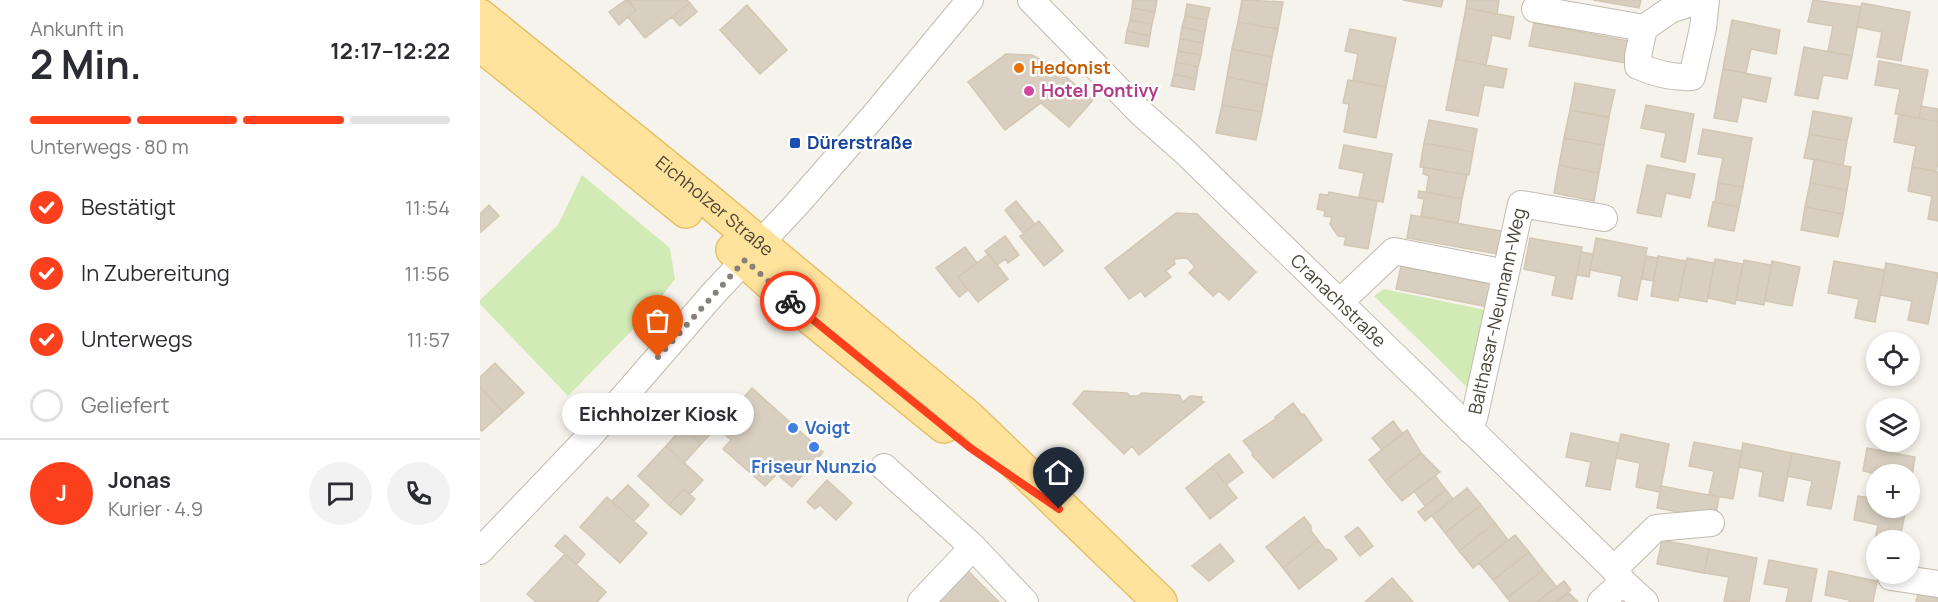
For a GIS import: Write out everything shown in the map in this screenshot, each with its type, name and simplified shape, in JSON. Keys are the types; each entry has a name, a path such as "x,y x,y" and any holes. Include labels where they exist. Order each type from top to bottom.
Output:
{"main road":[{"name":"Eichholzer Straße","path":"480,16 753,252"},
{"name":"Eichholzer Straße","path":"480,44 968,417 1160,602"}],"street":[{"path":"480,550 588,438 872,118 970,0"},
{"name":"Cranachstraße","path":"1031,0 1140,111 1340,302 1645,602"},
{"path":"1700,0 1670,9 1644,28 1638,66 1682,77 1692,76 1703,28 1706,0"},
{"path":"1535,9 1644,28"},
{"name":"Balthasar-Neumann-Weg","path":"1470,430 1476,414 1521,204 1604,218"},
{"path":"1340,302 1394,251 1496,271"},
{"path":"884,466 973,547 1025,602"},
{"path":"1601,602 1656,528 1711,523"},
{"path":"921,602 973,547"},
{"path":"1920,581 1938,584"}],"green space":[{"path":"582,175 670,248 675,279 648,314 568,396 480,304 480,300 558,225"},
{"path":"1384,289 1490,311 1470,390 1374,296"}],"building":[{"path":"626,0 636,10 619,25 609,12"},
{"path":"628,0 687,0 690,3 645,38 628,17 636,10"},
{"path":"1133,0 1157,0 1155,12 1132,8"},
{"path":"1242,0 1283,2 1278,29 1238,22"},
{"path":"1403,0 1443,0 1441,7"},
{"path":"1467,0 1499,0 1497,14 1466,8"},
{"path":"1593,0 1641,0 1639,8"},
{"path":"1813,0 1861,7 1852,56 1828,51 1833,26 1808,22"},
{"path":"690,3 697,12 680,26 672,17"},
{"path":"1862,3 1910,12 1901,61 1877,57 1882,32 1857,27"},
{"path":"1187,4 1210,8 1207,20 1185,16"},
{"path":"747,5 787,50 760,74 720,30"},
{"path":"1132,8 1155,12 1152,24 1130,20"},
{"path":"1466,8 1514,17 1510,39 1492,35 1486,65 1456,59"},
{"path":"1185,16 1207,20 1205,32 1182,27"},
{"path":"1130,20 1152,24 1150,36 1127,31"},
{"path":"1732,20 1780,30 1776,54 1751,49 1746,73 1723,69"},
{"path":"1238,22 1278,29 1272,57 1232,49"},
{"path":"1534,23 1629,41 1625,63 1529,46"},
{"path":"1182,27 1205,32 1203,43 1180,39"},
{"path":"1350,29 1396,38 1386,87 1353,80 1358,54 1345,51"},
{"path":"1127,31 1150,36 1148,47 1125,43"},
{"path":"1180,39 1203,43 1201,55 1178,51"},
{"path":"1804,47 1852,56 1847,79 1823,75 1818,99 1795,95"},
{"path":"1232,49 1272,57 1267,85 1227,77"},
{"path":"1178,51 1201,55 1198,67 1176,62"},
{"name":"Hotel Pontivy","path":"1006,54 1032,55 1055,67 1093,100 1069,127 1041,103 1005,130 968,82"},
{"path":"1456,59 1507,69 1503,88 1484,85 1478,116 1446,110"},
{"path":"1879,61 1928,70 1919,118 1895,114 1900,89 1875,85"},
{"path":"1176,62 1198,67 1196,79 1174,74"},
{"path":"1723,69 1771,78 1766,102 1742,97 1737,122 1714,118"},
{"path":"1174,74 1196,79 1194,90 1171,86"},
{"path":"1227,77 1267,85 1262,112 1222,105"},
{"path":"1348,80 1386,87 1376,138 1344,132 1349,104 1343,103"},
{"path":"1575,83 1615,90 1609,117 1570,110"},
{"path":"1222,105 1262,112 1256,140 1216,133"},
{"path":"1646,105 1694,114 1685,162 1661,157 1666,133 1641,128"},
{"path":"1921,106 1938,109 1938,122 1919,118"},
{"path":"1570,110 1609,118 1604,145 1564,138"},
{"path":"1813,111 1852,118 1847,141 1809,134"},
{"path":"1899,114 1938,122 1936,171 1912,167 1916,146 1894,142"},
{"path":"1429,120 1477,129 1473,152 1424,143"},
{"path":"1703,129 1752,138 1743,187 1718,183 1723,158 1698,154"},
{"path":"1809,134 1847,141 1843,165 1804,158"},
{"path":"1564,138 1604,145 1599,173 1559,165"},
{"path":"1424,143 1473,152 1469,175 1420,167"},
{"path":"1344,145 1392,154 1383,202 1359,197 1364,173 1339,168"},
{"path":"1814,159 1851,167 1847,190 1810,183"},
{"path":"1559,165 1599,173 1594,201 1554,193"},
{"path":"1647,165 1695,174 1690,198 1666,193 1661,217 1637,213"},
{"path":"1424,167 1467,175 1462,199 1426,192 1429,176 1423,174"},
{"path":"1912,167 1938,172 1938,221 1928,219 1932,196 1908,191"},
{"path":"1718,183 1743,187 1739,207 1715,202"},
{"path":"1810,183 1847,190 1843,214 1805,207"},
{"path":"1419,191 1462,199 1458,223 1421,216 1424,199 1418,198"},
{"path":"1329,192 1377,201 1368,249 1344,245 1346,237 1338,236 1330,224 1332,217 1324,216 1325,211 1317,209 1320,194 1328,195"},
{"path":"1016,201 1035,224 1023,233 1005,210"},
{"path":"1713,202 1739,207 1734,231 1708,226"},
{"path":"489,205 499,216 481,232 480,214"},
{"path":"1805,207 1843,214 1838,237 1801,230"},
{"path":"1176,213 1197,214 1256,272 1229,300 1219,291 1213,296 1189,273 1195,267 1187,258 1174,259 1175,264 1166,271 1171,277 1145,297 1141,291 1129,299 1105,268"},
{"path":"1411,215 1507,232 1503,255 1407,238"},
{"path":"1039,221 1063,251 1044,266 1020,236"},
{"path":"1005,236 1019,255 1008,263 1005,259 997,265 985,251"},
{"path":"1530,238 1582,247 1572,299 1552,295 1556,276 1524,269"},
{"path":"1596,238 1647,248 1637,300 1618,296 1622,276 1590,270"},
{"path":"965,247 977,263 958,277 968,290 959,297 936,268"},
{"path":"1581,252 1593,254 1589,277 1577,275"},
{"path":"989,254 1008,279 978,302 958,277"},
{"path":"1646,256 1658,258 1653,281 1642,279"},
{"path":"1658,256 1686,261 1678,301 1651,296"},
{"path":"1687,258 1714,263 1707,302 1679,297"},
{"path":"1715,259 1743,264 1735,304 1708,298"},
{"path":"1744,260 1771,265 1764,305 1736,300"},
{"path":"1772,261 1800,267 1792,306 1765,301"},
{"path":"1834,261 1885,270 1875,322 1855,318 1859,299 1828,293"},
{"path":"1886,263 1938,273 1928,324 1908,320 1912,301 1880,295"},
{"path":"1401,266 1497,285 1494,308 1396,289"},
{"path":"495,363 524,393 503,412 480,387 480,377"},
{"path":"480,387 503,412 482,431 480,430"},
{"path":"752,388 823,452 792,487 777,474 765,486 723,449 731,440 717,427"},
{"path":"1084,391 1127,393 1130,396 1138,396 1142,393 1179,395 1183,402 1190,396 1202,397 1201,401 1204,402 1139,455 1132,446 1124,454 1073,404"},
{"path":"1293,403 1302,415 1304,414 1322,440 1273,478 1252,455 1253,453 1243,441 1277,418 1275,417"},
{"path":"699,410 717,427 701,444 683,427"},
{"path":"1393,421 1403,434 1382,450 1372,438"},
{"path":"683,427 701,444 684,463 666,446"},
{"path":"1407,430 1421,453 1385,481 1369,460"},
{"path":"1571,433 1619,443 1610,490 1586,486 1591,462 1566,457"},
{"path":"1621,434 1669,444 1660,492 1636,487 1640,463 1616,458"},
{"path":"1694,442 1742,451 1733,499 1709,495 1714,471 1689,466"},
{"path":"1743,443 1792,453 1783,501 1759,496 1763,472 1739,467"},
{"path":"666,446 703,480 690,494 684,489 669,505 638,476"},
{"path":"1866,452 1888,452 1915,457 1914,464 1866,464 1866,472 1863,471"},
{"path":"1421,453 1440,472 1402,501 1385,481"},
{"path":"1792,453 1840,462 1831,509 1807,505 1812,481 1787,476"},
{"path":"1229,454 1243,472 1226,485 1212,467"},
{"path":"1212,467 1237,498 1210,519 1186,488"},
{"path":"1435,476 1446,490 1425,506 1414,491"},
{"path":"827,480 852,503 836,520 820,505 815,509 807,502"},
{"path":"628,485 649,505 634,521 612,501"},
{"path":"1661,486 1719,497 1715,519 1657,508"},
{"path":"1467,488 1481,505 1445,533 1432,516"},
{"path":"684,489 695,499 681,515 669,505"},
{"path":"1446,490 1453,499 1425,521 1418,512"},
{"path":"1858,496 1866,497 1866,518 1904,518 1902,530 1877,530 1878,525 1854,520"},
{"path":"607,497 647,533 620,563 580,527"},
{"path":"1481,505 1495,523 1459,551 1445,533"},
{"path":"1304,517 1318,540 1283,568 1266,547"},
{"path":"1495,523 1508,540 1473,568 1459,551"},
{"path":"1358,527 1373,546 1360,556 1345,537"},
{"path":"565,535 585,554 577,564 555,546"},
{"path":"1515,535 1529,552 1493,580 1479,563"},
{"path":"1318,540 1337,559 1299,589 1283,568"},
{"path":"1662,540 1709,549 1704,573 1657,564"},
{"path":"1220,544 1234,561 1209,581 1192,566"},
{"path":"1709,549 1757,558 1749,602 1724,601 1729,577 1704,573"},
{"path":"1529,552 1543,570 1507,598 1493,580"},
{"path":"565,554 606,592 597,602 536,602 527,594"},
{"path":"1769,560 1817,569 1811,602 1786,602 1789,588 1764,584"},
{"path":"966,569 999,602 940,602 936,598"},
{"path":"1543,570 1557,587 1537,602 1510,602 1507,598"},
{"path":"1829,571 1866,579 1866,584 1876,584 1873,602 1849,602 1849,600 1825,595"},
{"path":"1392,578 1413,602 1365,602"},
{"path":"1564,581 1571,590 1556,602 1537,602"},
{"path":"1569,593 1578,602 1557,602"},
{"path":"1918,594 1938,598 1938,602 1916,602"}],"way so far":[{"path":"658,357 745,260 790,301"}],"place":[{"name":"Hedonist","path":"1019,68"},
{"name":"Hotel Pontivy","path":"1029,91"},
{"name":"Dürerstraße","path":"795,143"},
{"name":"Eichholzer Kiosk","path":"658,357"},
{"name":"Voigt","path":"793,428"},
{"name":"Friseur Nunzio","path":"814,447"}],"route":[{"path":"790,301 969,447 1059,509"}]}
